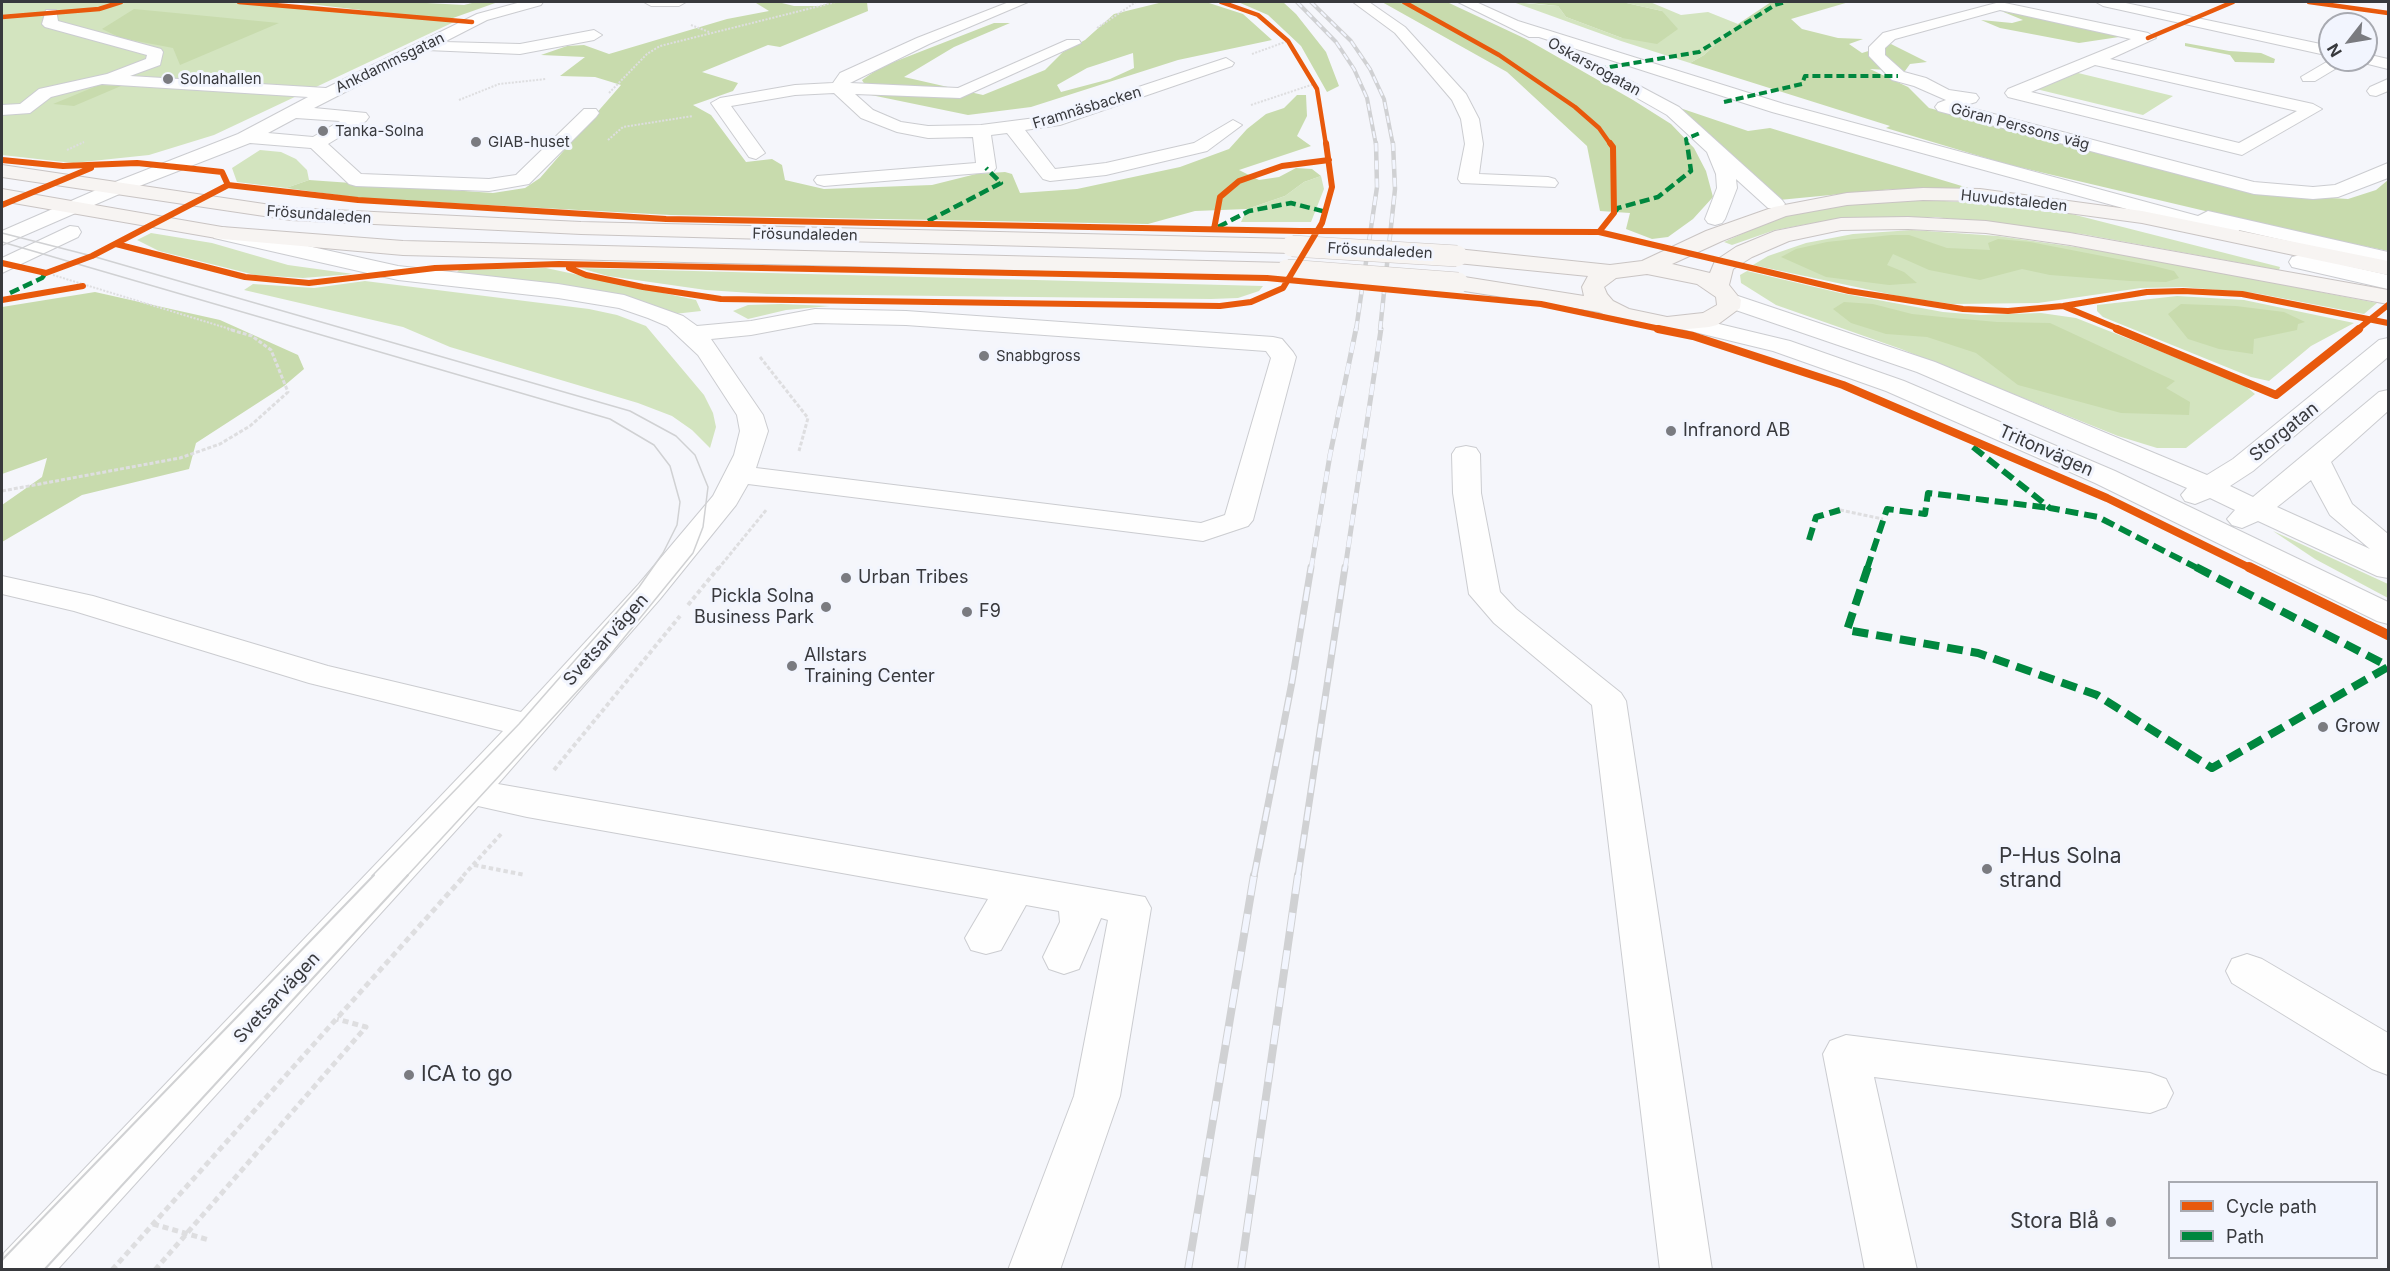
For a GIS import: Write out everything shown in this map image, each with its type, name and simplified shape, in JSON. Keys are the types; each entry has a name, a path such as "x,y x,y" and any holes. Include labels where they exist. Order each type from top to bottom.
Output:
{"main road":[{"name":"Frösundaleden","path":"2,171 291,214 430,222 783,235 1292,246 1457,256 1610,272 1647,267"},
{"name":"Huvudstaleden","path":"1647,267 1714,236 1781,211 1847,200 1923,194 1980,195 2045,202 2142,217 2292,247 2380,284"},
{"name":"Frösundaleden","path":"2,195 222,233 404,248 1287,270 1458,283 1605,306 1643,320 1690,324"},
{"name":"Huvudstaleden","path":"1690,324 1721,315 1728,308 1723,293 1724,266 1744,252 1783,236 1841,224 1908,222 1986,227 2380,284"},
{"path":"1647,267 1688,273 1723,293"},
{"path":"1605,306 1596,296 1593,287 1598,279 1610,272"}],"street":[{"path":"651,2 679,2"},
{"path":"838,88 846,77 923,41 1021,2"},
{"path":"1360,2 1400,30 1460,98 1470,119 1474,144 1468,179 1548,183"},
{"name":"Oskarsrogatan","path":"1465,2 1516,25 1673,111 1775,204"},
{"path":"2103,2 2318,48"},
{"name":"Ankdammsgatan","path":"3,265 146,193 329,93 482,17 524,3"},
{"name":"Göran Perssons väg","path":"2093,60 2313,109 2242,149 2014,93 2093,60 2148,38 2000,6 1889,36 1877,47 1877,56 1898,76 1920,82 1945,95 1971,98 1944,107 2254,188 2313,193 2338,191 2371,179 2388,169"},
{"path":"2,110 24,109 45,93 102,79 154,62 155,52 50,24 51,13"},
{"path":"1516,25 1643,75 1896,159"},
{"path":"1516,25 1778,108 2097,197 2292,247"},
{"path":"2270,38 2292,27"},
{"path":"425,46 520,49 594,35"},
{"path":"756,153 720,103 795,90 838,88 960,93 1073,44"},
{"name":"Framnäsbacken","path":"838,88 867,114 897,127 928,132 981,131 1054,121 1226,63"},
{"path":"2309,77 2319,72"},
{"path":"102,79 329,93"},
{"path":"248,136 316,142 360,117 292,112"},
{"path":"316,142 356,180 489,185 522,180 590,113"},
{"path":"1013,128 1050,175 1106,169 1200,147 1233,124"},
{"path":"825,180 986,168 981,131"},
{"name":"Ankdammsgatan","path":"2,239 117,188 248,136"},
{"name":"Oskarsrogatan","path":"1714,146 1726,174 1727,188 1715,219"},
{"path":"1962,178 2019,194"},
{"path":"2097,197 2166,207 2388,258"},
{"path":"2156,228 2380,284"},
{"name":"Svetsarvägen","path":"21,1269 470,791 649,591 726,499 739,474 754,430 750,415 708,351 692,334 675,321 624,302 558,291 398,273 222,233"},
{"name":"Tritonvägen","path":"1723,293 1926,367 2208,487 2388,569"},
{"path":"692,334 751,328 815,316 906,318 1273,344 1284,357 1238,520 1203,532 739,474"},
{"name":"Tritonvägen","path":"1690,324 1781,346 1895,386 2173,508 2388,614"},
{"name":"Storgatan","path":"2173,508 2256,455 2388,345"},
{"path":"2223,532 2316,461 2388,398"},
{"path":"1466,454 1467,493 1485,594 1505,616 1609,701 1686,1269"},
{"path":"2316,461 2340,509 2388,549"},
{"path":"2,585 82,603 321,675 529,726"},
{"path":"470,791 527,804 1131,908 1097,1096 1034,1269"},
{"path":"986,938 1015,889"},
{"path":"1064,957 1081,922 1077,899"},
{"path":"2247,971 2388,1056"},
{"path":"1891,1269 1846,1054 2150,1093"},
{"path":"2,1264 21,1269"}],"path":[{"path":"590,113 647,54 660,46 836,2"},
{"path":"1073,44 1136,2"},
{"path":"1226,63 1288,42"},
{"path":"459,100 499,84 546,79"},
{"path":"1233,124 1244,108 1314,83"},
{"path":"604,142 623,127 684,119 722,105"},
{"path":"2,491 180,458 220,444 250,426 288,392 271,350 252,336 204,319 82,286 46,273 3,265"},
{"path":"46,273 62,268"},
{"path":"59,290 82,286"},
{"path":"112,1269 338,1019 527,804 791,480"},
{"path":"1840,510 1883,519"},
{"path":"473,865 525,875"},
{"path":"155,1269 366,1027 338,1019"},
{"path":"153,1224 209,1240"}],"green space":[{"name":"Solnahallen","path":"2,2 231,2 454,22 214,135 149,155 73,163 2,155"},
{"path":"292,2 408,2 464,5 476,2 498,2 453,18 439,19"},
{"path":"833,2 867,2 868,11 780,47 768,45 702,72 738,83 733,91 693,105 711,115 746,162 772,159 782,165 785,180 824,189 932,185 976,174 1005,172 1012,174 1020,193 1077,189 1180,167 1229,149 1247,129 1266,114 1284,108 1297,95 1306,95 1307,116 1297,136 1311,146 1239,170 1259,180 1279,177 1296,168 1312,169 1321,176 1304,182 1285,196 1247,209 1195,211 1148,224 670,215 359,198 286,188 309,180 493,193 525,188 540,178 621,85 595,77 560,76 585,57 541,55 567,46 584,45 609,54 727,19 769,11 756,3 819,6"},
{"path":"1163,2 1206,2 1243,14 1272,40 1178,60 1031,107 968,115 871,95 862,80 881,67 994,23 1010,23 954,47 904,77 983,95 1045,70 1063,52 1085,40 1114,14","holes":["1133,53 1134,68 1110,79 1061,92 1057,85 1087,68"]},
{"path":"1238,2 1283,2 1296,14 1326,52 1339,86 1327,92 1301,46 1268,15"},
{"path":"1382,2 1447,2 1526,39 1633,100 1671,124 1694,148 1706,171 1713,197 1693,219 1668,237 1652,239 1626,229 1630,213 1600,211 1587,146 1507,72"},
{"path":"1513,2 1558,6 1566,17 1622,38 1662,11 1622,2 1650,2 1681,15 1708,12 1738,24 1704,55 1690,63"},
{"path":"1520,2 1622,2 1662,11 1678,29 1657,44 1622,38 1566,17 1558,6"},
{"path":"1771,2 1849,2 1791,19 1802,29 1838,38 1863,39 1849,44 1862,53 1891,44 1927,62 1910,64 1905,71 1870,69 1908,87 1929,108 2214,182 2299,196 2348,199 2376,190 2388,180 2388,251 2273,227 2006,164 1886,128 1890,126 1690,63 1704,55 1738,24"},
{"path":"134,9 279,23 180,65 173,48 121,38 102,29"},
{"path":"2001,11 2103,31 2119,37 2079,43 2000,28 1981,20 2012,23 2023,20"},
{"path":"2185,43 2229,51 2261,53 2275,59 2274,63 2235,62 2230,55 2185,46"},
{"path":"2074,72 2173,96 2143,115 2032,88"},
{"path":"99,85 121,86 74,106 53,104"},
{"path":"1677,107 1748,131 1770,128 1975,190 1893,189 1779,200"},
{"path":"260,150 281,152 296,159 307,170 309,180 286,188 237,182 232,168"},
{"path":"1321,176 1324,189 1311,222 1241,222 1247,209 1285,196 1304,182"},
{"path":"1930,200 2048,208 2280,267 2279,270 2082,234 1935,217 1858,217 1824,221 1775,230 1732,245 1724,242 1773,220 1808,210 1855,203"},
{"path":"1912,230 1998,236 2118,253 2377,303 2364,314 2255,293 2182,287 2141,288 2038,303 1952,304 1903,297 1753,265 1768,256 1806,243 1853,234"},
{"path":"151,233 212,243 288,265 353,274 303,278 255,275 159,251 137,240"},
{"path":"1909,235 1947,248 1990,250 1988,243 1998,239 2030,242 2154,266 2174,271 2179,278 2166,282 2130,281 2050,275 2022,269 1980,280 1929,270 1893,254 1887,265 1904,272 1917,283 1889,285 1826,277 1781,257 1796,249 1827,242"},
{"path":"546,268 696,300 701,311 674,314 453,276 459,270"},
{"path":"580,268 1263,286 1259,291 1238,298 1211,299 767,294 706,290 608,276"},
{"path":"1747,271 1840,293 1943,312 1980,315 2041,313 2076,318 2243,384 2255,394 2186,448 2157,448 2118,436 1901,349 1776,305 1741,283 1740,275"},
{"path":"365,281 589,309 617,315 646,326 704,395 713,413 716,427 710,448 692,430 672,416 638,403 450,347 403,327 244,290 253,284 314,288"},
{"path":"95,292 220,320 298,355 304,369 284,386 196,443 189,469 82,495 2,542 2,505 42,477 47,458 2,474 2,307"},
{"path":"2177,296 2244,300 2354,323 2311,346 2269,381 2251,377 2103,317 2097,311 2097,305"},
{"path":"1844,302 1873,304 1912,314 1997,322 2050,323 2175,381 2166,388 2190,402 2189,415 2121,413 2018,385 1976,353 1927,337 1886,334 1851,323 1833,309"},
{"path":"2181,304 2236,306 2284,312 2305,322 2298,324 2297,330 2254,339 2253,354 2219,349 2188,339 2168,314"},
{"path":"748,305 830,306 786,310 748,319 733,311"},
{"path":"2273,531 2388,584 2388,598 2315,559"}],"tram line":[{"path":"2,233 92,256 630,411 676,436 695,455 708,487 703,527 693,553 606,660 407,876"},
{"path":"2,242 610,419 654,445 670,466 680,502 677,525 663,553 639,587 519,724 372,876"},
{"path":"2,1260 374,875"},
{"path":"44,1270 408,875"}],"railway":[{"path":"1297,2 1336,42 1354,69 1367,98 1376,145"},
{"path":"1311,2 1351,41 1370,69 1384,99 1393,145"},
{"path":"1356,330 1377,187 1376,143"},
{"path":"1380,330 1395,189 1393,143"},
{"path":"1311,569 1330,455 1356,329"},
{"path":"1345,569 1381,329"},
{"path":"1254,876 1292,682 1311,567"},
{"path":"1298,876 1345,567"},
{"path":"1188,1270 1254,875"},
{"path":"1241,1270 1298,875"}],"marked path":[{"path":"1598,69 1699,52 1775,5 1786,2"},
{"path":"1724,102 1802,84 1805,76 1898,76"},
{"path":"1614,213 1618,208 1658,197 1691,171 1686,139 1700,133"},
{"path":"928,221 1001,183 986,168"},
{"path":"1218,227 1249,211 1291,203 1326,212"},
{"path":"10,293 42,278 46,273"},
{"path":"1973,447 2050,508 2098,517 2388,666"},
{"path":"2050,508 1928,493 1925,514 1887,509 1847,630 1978,653 2097,695 2212,768 2388,667"},
{"path":"1809,540 1816,517 1840,510"}],"cycle path":[{"path":"2,17 99,9 121,2"},
{"path":"239,2 472,22"},
{"path":"569,268 586,275 643,287 721,299 1220,306 1251,302 1269,296 1283,288 1322,223 1332,187 1329,160 1317,89 1288,41 1258,15 1221,2"},
{"path":"1404,2 1499,55 1575,107 1599,128 1613,147 1614,197 1614,213 1599,232"},
{"path":"2148,38 2233,2"},
{"path":"2309,2 2388,13"},
{"path":"2,160 63,166 137,163 186,168 222,172 228,185"},
{"path":"1214,229 1220,197 1239,181 1282,166 1329,160"},
{"path":"2,205 91,168"},
{"path":"2,263 46,273 92,256 228,185 358,200 666,219 1300,231 1599,232 1663,245 1849,291 1963,309 2008,311 2063,306 2147,292 2183,291 2242,294 2388,323"},
{"path":"116,244 245,277 309,283 435,268 559,264 1267,278 1541,304 1693,336 1843,385 2107,498 2388,635"},
{"path":"2,300 83,286"},
{"path":"2063,306 2276,395 2388,305"}],"place":[{"name":"Solnahallen","path":"168,79"},
{"name":"Tanka-Solna","path":"323,131"},
{"name":"GIAB-huset","path":"476,142"},
{"name":"Snabbgross","path":"984,356"},
{"name":"Infranord AB","path":"1671,431"},
{"name":"Urban Tribes","path":"846,578"},
{"name":"Pickla Solna Business Park","path":"826,607"},
{"name":"F9","path":"967,612"},
{"name":"Allstars Training Center","path":"792,666"},
{"name":"Grow","path":"2323,727"},
{"name":"P-Hus Solna strand","path":"1987,869"},
{"name":"ICA to go","path":"409,1075"},
{"name":"Stora Blå","path":"2111,1222"}]}
